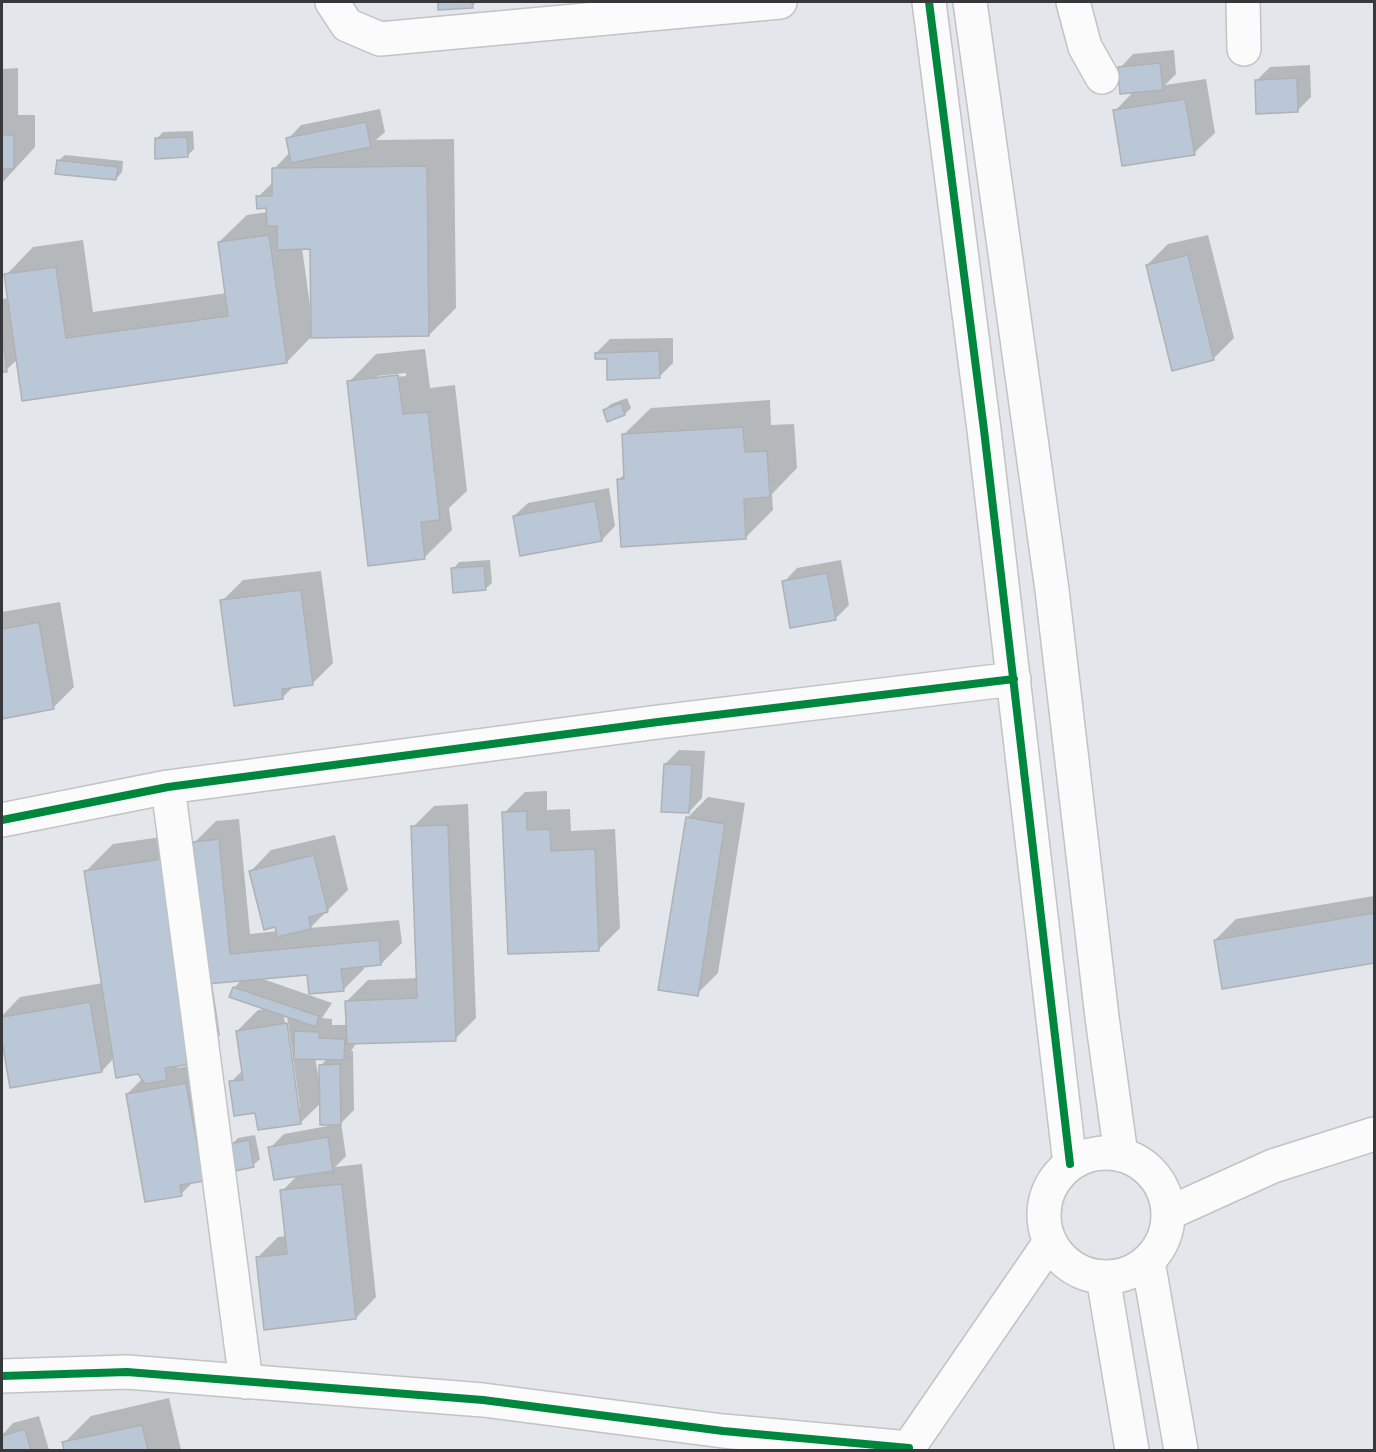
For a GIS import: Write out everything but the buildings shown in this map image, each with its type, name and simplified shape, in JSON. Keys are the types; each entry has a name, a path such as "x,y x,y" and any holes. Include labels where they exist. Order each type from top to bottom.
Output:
{"street":[{"path":"332,2 347,25 380,39 780,2"},
{"path":"929,2 1014,680 1070,1164"},
{"path":"970,2 1052,590 1102,1017 1121,1155"},
{"path":"1073,2 1084,47 1102,77"},
{"path":"1243,2 1244,49"},
{"path":"2,820 168,788 658,722 1014,680"},
{"path":"168,788 246,1382"},
{"path":"1169,1213 1273,1166 1374,1134"},
{"path":"1103,1153 1121,1155 1145,1166 1162,1187 1169,1213 1164,1239 1148,1261 1128,1274 1103,1277 1082,1272 1063,1260 1050,1242 1043,1221 1045,1199 1054,1179 1070,1164 1086,1156 1103,1153"},
{"path":"2,1376 127,1372 483,1400 723,1431 908,1449 1050,1242"},
{"path":"1148,1261 1181,1450"},
{"path":"1103,1277 1132,1450"}],"cycle path":[{"path":"929,2 984,430 1070,1164"},
{"path":"2,820 168,787 658,722 1014,679"},
{"path":"2,1376 127,1372 483,1400 723,1431 909,1448"}]}
